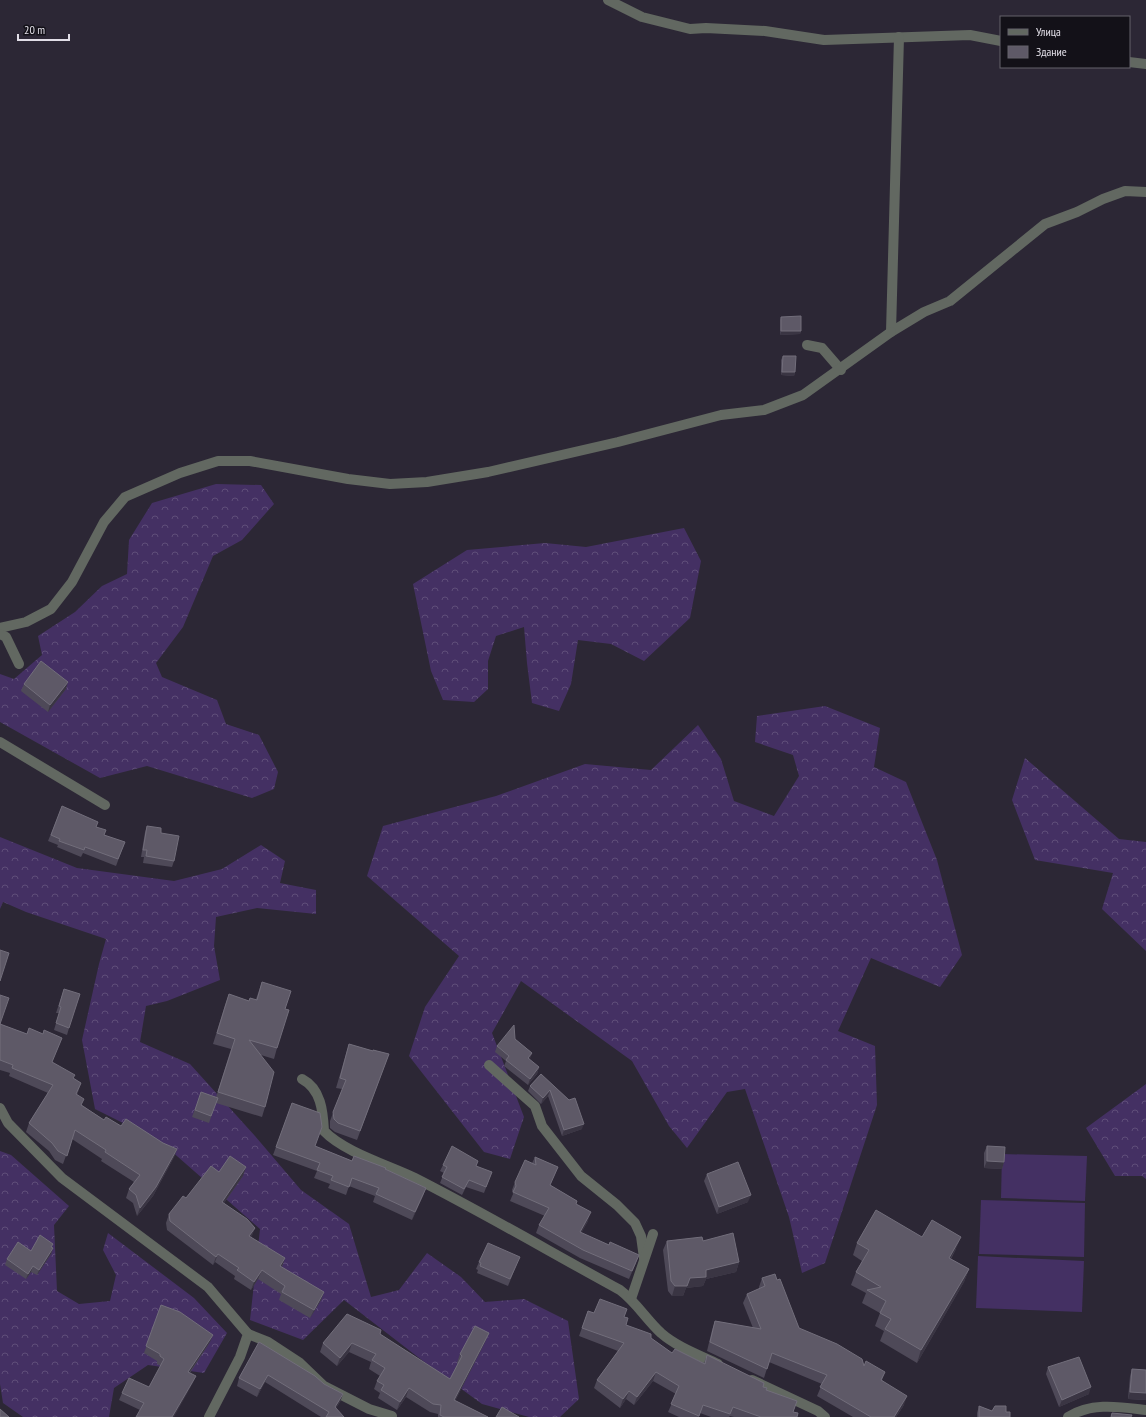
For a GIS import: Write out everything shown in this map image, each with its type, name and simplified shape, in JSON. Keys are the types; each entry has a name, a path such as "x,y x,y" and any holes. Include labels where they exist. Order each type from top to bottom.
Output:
{"street":[{"path":"608,0 642,17 690,29 765,31 824,40 970,36 1000,41"},
{"path":"891,332 899,37"},
{"path":"1130,62 1146,64"},
{"path":"0,628 26,622 51,609 72,582 104,522 125,498 180,473 218,461 250,462 306,470 348,479 390,484 427,482 488,472 538,461 721,415 764,410 804,395 891,332 924,312 950,301 1045,224 1125,191 1146,192"},
{"path":"807,345 822,348 840,370"},
{"path":"0,634 6,637 19,664"},
{"path":"0,742 105,805"},
{"path":"490,1065 535,1106 542,1126 581,1176 617,1205 635,1223 641,1236 644,1258"},
{"path":"302,1079 309,1083 316,1092 322,1106 324,1131 337,1142 414,1178 499,1222 620,1290 632,1299 660,1332 671,1341 726,1368"},
{"path":"0,1108 8,1123 62,1178 208,1287 248,1334 268,1342 300,1362 324,1386 369,1409 392,1416"},
{"path":"632,1299 652,1234"},
{"path":"209,1417 240,1357 248,1334"},
{"path":"745,1377 818,1411 825,1417"},
{"path":"1068,1417 1094,1408 1113,1406 1146,1410"}],"green space":[{"path":"216,484 261,485 274,504 242,540 213,556 183,627 156,663 162,677 217,700 226,724 259,735 278,772 274,789 252,798 147,766 100,778 0,722 0,674 14,679 42,655 38,636 75,612 102,586 127,574 129,540 152,503"},
{"path":"684,528 701,561 690,618 644,661 611,644 578,640 571,684 559,711 532,703 524,627 496,636 488,661 488,689 474,702 443,700 431,671 413,584 467,550 545,543 586,547"},
{"path":"825,706 880,728 874,767 906,782 937,860 962,955 940,987 871,958 838,1031 875,1046 877,1105 825,1263 802,1273 789,1217 745,1089 727,1092 687,1148 669,1126 632,1061 521,981 492,1033 524,1117 510,1159 484,1152 409,1056 425,1007 459,956 367,876 383,826 496,796 585,764 651,770 698,725 721,759 734,801 774,816 799,776 793,755 755,742 757,716"},
{"path":"1025,758 1119,839 1146,842 1146,951 1102,909 1113,873 1035,860 1012,800"},
{"path":"0,837 77,868 174,881 222,869 261,845 285,861 280,883 316,890 316,914 257,908 216,917 214,946 220,980 167,1001 146,1006 140,1042 190,1064 301,1190 349,1224 371,1297 399,1290 427,1253 461,1277 485,1302 524,1299 568,1321 579,1399 560,1417 529,1417 482,1404 344,1300 303,1340 250,1320 260,1229 161,1142 95,1109 82,1040 106,939 26,912 3,902 0,909"},
{"path":"1146,1084 1146,1179 1142,1176 1115,1176 1086,1128"},
{"path":"0,1151 11,1155 69,1206 54,1225 57,1291 79,1304 110,1301 116,1275 103,1250 108,1233 194,1298 227,1333 204,1373 148,1365 114,1388 109,1417 23,1417 3,1403 0,1384"},
{"path":"1002,1154 1087,1156 1085,1201 1001,1198"},
{"path":"981,1200 1085,1203 1084,1257 979,1254"},
{"path":"978,1256 1084,1261 1082,1312 976,1308"}],"building":[{"path":"801,316 801,331 781,331 781,317"},
{"path":"783,356 796,356 795,372 782,372"},
{"path":"41,661 68,682 50,705 24,684"},
{"path":"62,806 98,822 96,827 106,830 104,835 125,842 118,859 85,847 84,850 59,841 60,839 51,835"},
{"path":"147,826 161,828 161,833 179,836 174,861 146,856 147,850 143,850"},
{"path":"0,950 9,953 0,981"},
{"path":"262,982 291,991 285,1009 289,1010 277,1048 249,1040 274,1072 265,1107 218,1092 235,1039 217,1033 229,994 249,1001 250,998 257,1000"},
{"path":"64,989 80,994 69,1028 56,1023 61,1007 59,1006"},
{"path":"0,995 9,998 0,1024"},
{"path":"0,1024 27,1034 29,1028 43,1034 44,1030 62,1038 52,1062 75,1075 73,1078 81,1083 76,1094 84,1099 81,1105 104,1120 106,1117 121,1126 126,1119 163,1143 177,1149 156,1187 140,1208 136,1195 129,1189 140,1175 105,1152 106,1150 75,1130 67,1156 58,1151 52,1143 29,1123 53,1085 12,1068 13,1065 0,1060"},
{"path":"514,1025 515,1039 532,1053 528,1058 539,1067 530,1079 506,1060 509,1056 497,1046"},
{"path":"349,1044 389,1054 360,1131 338,1123 334,1119 333,1112 346,1080 340,1078"},
{"path":"541,1074 569,1100 575,1098 584,1124 564,1130 550,1090 543,1098 530,1086"},
{"path":"201,1092 218,1098 211,1116 195,1110"},
{"path":"292,1103 320,1113 322,1127 315,1146 352,1161 354,1156 386,1168 385,1169 426,1188 415,1212 376,1194 379,1188 352,1178 349,1187 331,1180 333,1176 317,1170 320,1163 276,1147"},
{"path":"452,1146 478,1161 476,1166 492,1172 486,1187 469,1180 464,1189 442,1177 447,1167 443,1165"},
{"path":"987,1146 1005,1147 1004,1162 987,1161"},
{"path":"230,1156 246,1167 222,1202 247,1219 255,1228 249,1236 285,1258 280,1266 324,1292 314,1310 282,1292 285,1286 262,1270 254,1282 237,1270 239,1268 218,1254 216,1257 170,1221 169,1214 183,1196 186,1198 211,1166 219,1172"},
{"path":"535,1157 558,1167 550,1185 577,1201 576,1204 591,1212 580,1232 609,1245 610,1242 639,1255 632,1271 583,1250 539,1225 549,1208 513,1192 516,1186 515,1182 525,1160 536,1165"},
{"path":"738,1162 751,1195 719,1207 707,1174"},
{"path":"876,1210 922,1237 932,1220 961,1237 949,1258 969,1269 921,1350 885,1329 891,1319 880,1313 886,1301 867,1290 881,1287 856,1272 869,1250 857,1243"},
{"path":"733,1233 739,1262 706,1270 706,1277 690,1278 687,1286 675,1286 671,1281 667,1241 702,1237 703,1241"},
{"path":"40,1235 53,1244 51,1247 53,1248 39,1270 33,1266 28,1274 7,1259 18,1242 31,1251"},
{"path":"488,1243 520,1257 510,1279 480,1266 481,1263 479,1262"},
{"path":"775,1274 777,1280 780,1279 799,1328 837,1344 862,1359 864,1366 866,1361 885,1372 881,1380 907,1396 894,1417 871,1417 820,1387 827,1375 772,1353 767,1369 710,1342 715,1321 761,1329 747,1294 765,1286 762,1278"},
{"path":"600,1299 627,1309 624,1317 628,1318 626,1325 651,1334 651,1338 672,1353 675,1349 705,1364 707,1355 764,1383 763,1387 767,1388 766,1390 797,1401 793,1412 798,1413 797,1417 761,1417 733,1407 730,1414 703,1405 699,1416 671,1404 679,1386 656,1372 637,1397 629,1391 623,1399 597,1380 624,1343 582,1328 588,1311 594,1313"},
{"path":"161,1305 180,1312 213,1335 188,1372 196,1376 172,1417 136,1417 144,1403 122,1393 129,1378 149,1387 164,1359 160,1356 160,1354 146,1346"},
{"path":"347,1314 381,1330 380,1334 450,1379 462,1356 460,1354 475,1326 489,1333 454,1400 488,1417 444,1417 440,1415 441,1405 433,1404 409,1388 400,1402 381,1390 384,1385 377,1381 385,1368 372,1360 376,1354 352,1343 340,1358 323,1343"},
{"path":"259,1342 315,1376 324,1384 343,1394 335,1407 344,1417 326,1417 329,1412 268,1375 260,1389 239,1378"},
{"path":"1079,1357 1091,1387 1062,1400 1048,1367"},
{"path":"1132,1369 1146,1370 1146,1393 1130,1392"},
{"path":"979,1406 992,1411 995,1406 1006,1406 1006,1412 1010,1412 1010,1417 979,1417"},
{"path":"502,1407 519,1417 496,1417"},
{"path":"0,1409 9,1417 0,1417"},
{"path":"1112,1413 1132,1415 1131,1417 1111,1417"}]}
